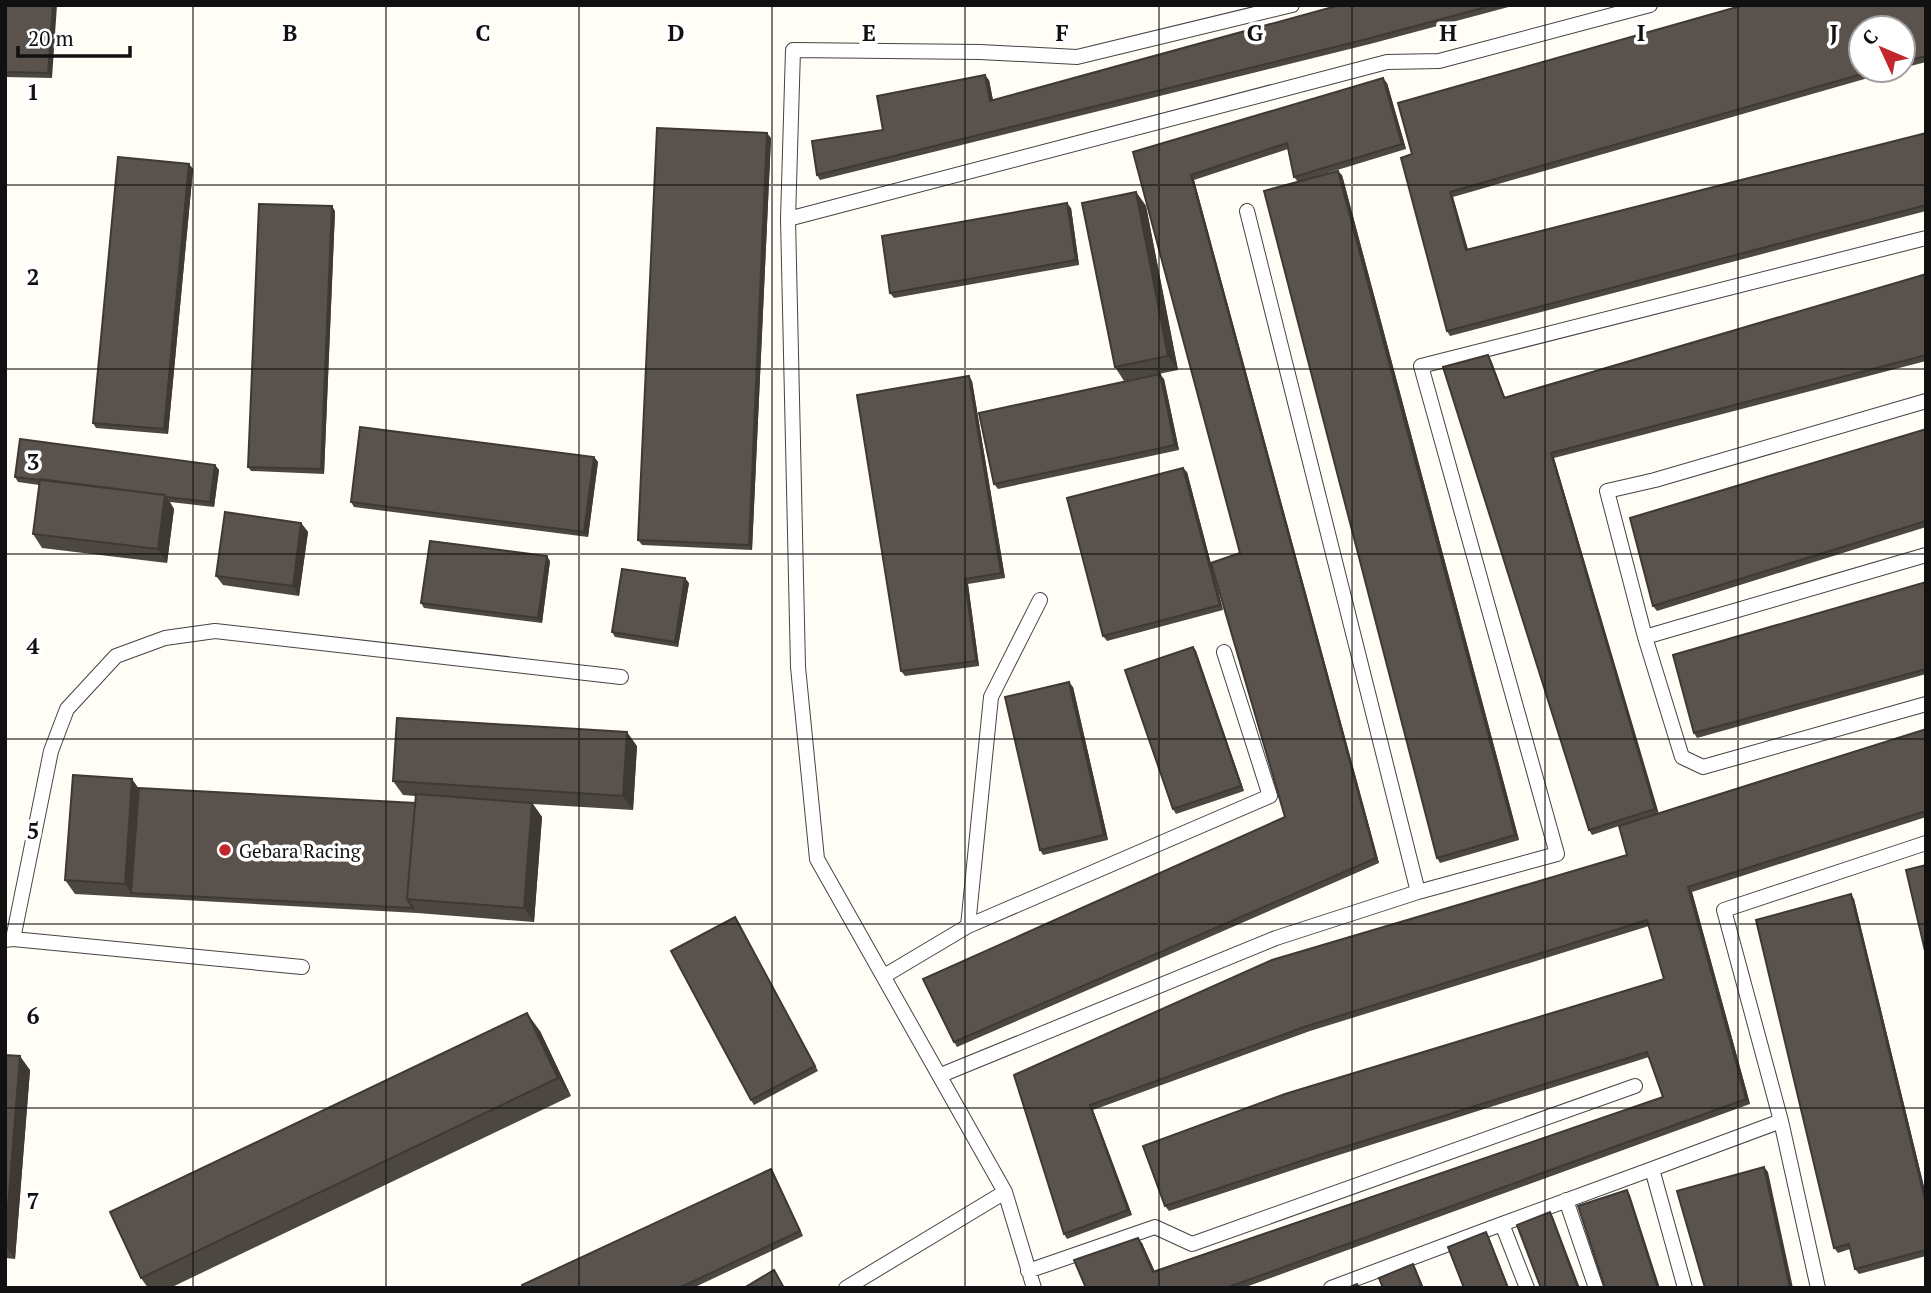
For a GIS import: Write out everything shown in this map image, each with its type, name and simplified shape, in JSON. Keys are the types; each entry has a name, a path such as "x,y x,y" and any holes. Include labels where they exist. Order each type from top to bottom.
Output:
{"lane":[{"path":"1034,1288 1005,1192 817,859 798,667 788,219 793,50 980,52 1077,57 1292,5"},
{"path":"788,219 1387,62 1439,61 1650,5"},
{"path":"1247,211 1418,892"},
{"path":"941,1075 1276,938 1418,892 1557,854 1420,366 1926,238"},
{"path":"1926,401 1655,480 1607,491 1645,637 1682,757 1703,767 1926,704"},
{"path":"1645,637 1926,555"},
{"path":"968,926 992,697 1040,600"},
{"path":"302,967 9,939 51,751 67,709 116,656 164,638 215,631 621,677"},
{"path":"884,976 968,926 1270,796 1224,652"},
{"path":"1818,1288 1781,1121 1724,910 1926,843"},
{"path":"1028,1271 1155,1227 1192,1244 1635,1086"},
{"path":"1331,1288 1781,1121"},
{"path":"1652,1169 1685,1288"},
{"path":"846,1288 1005,1192"},
{"path":"1566,1200 1596,1288"},
{"path":"1502,1224 1527,1288"}],"building":[{"path":"5,5 53,5 48,73 5,72"},
{"path":"1340,5 1494,5 817,175 812,141 883,130 877,96 985,75 990,101"},
{"path":"1744,5 1926,5 1926,56 1917,58 1917,14 1847,14 1847,78 1450,192 1466,250 1926,133 1926,205 1447,331 1401,158 1412,154 1398,103"},
{"path":"1383,78 1402,144 1294,177 1287,143 1191,175 1376,858 954,1042 923,979 1285,817 1211,563 1240,553 1133,152"},
{"path":"657,128 767,133 749,545 638,540"},
{"path":"118,157 189,164 164,429 93,423"},
{"path":"1338,171 1515,835 1437,858 1264,191"},
{"path":"1136,192 1168,356 1115,367 1082,203"},
{"path":"1067,203 1076,260 890,293 882,236"},
{"path":"259,204 332,206 321,469 248,467"},
{"path":"1926,274 1926,355 1551,453 1655,809 1589,830 1443,367 1488,355 1504,398"},
{"path":"1160,374 1175,445 994,484 979,413"},
{"path":"969,376 1001,573 965,579 976,661 901,671 857,395"},
{"path":"360,427 594,457 584,532 351,502"},
{"path":"1926,429 1926,521 1653,606 1630,518"},
{"path":"20,439 215,465 210,502 15,477"},
{"path":"1183,468 1220,605 1103,636 1067,498"},
{"path":"40,479 165,495 158,549 33,534"},
{"path":"225,512 301,523 293,586 216,576"},
{"path":"430,541 547,556 538,618 421,603"},
{"path":"622,569 685,578 675,642 612,632"},
{"path":"1926,582 1926,669 1694,733 1673,655"},
{"path":"1193,647 1241,786 1173,809 1125,670"},
{"path":"1069,682 1104,835 1040,850 1005,697"},
{"path":"397,718 627,732 623,796 393,781"},
{"path":"1926,729 1926,811 1688,887 1746,1099 1226,1288 1086,1288 1074,1260 1138,1238 1153,1272 1663,1097 1647,1052 1165,1206 1143,1146 1285,1094 1664,979 1647,920 1307,1026 1090,1105 1128,1210 1064,1234 1014,1075 1272,960 1627,855 1619,826"},
{"path":"73,775 132,779 125,884 65,880"},
{"path":"139,788 415,803 407,899 413,908 131,893"},
{"path":"416,794 532,803 524,908 407,899"},
{"path":"1926,865 1926,955 1906,870"},
{"path":"1851,894 1926,1204 1926,1250 1855,1269 1849,1244 1834,1248 1756,920"},
{"path":"735,917 815,1066 751,1100 671,951"},
{"path":"527,1013 558,1078 141,1278 110,1212"},
{"path":"5,1055 20,1056 5,1244"},
{"path":"1764,1167 1790,1288 1705,1288 1677,1191"},
{"path":"771,1169 800,1231 679,1288 523,1288 522,1285"},
{"path":"1627,1190 1658,1288 1605,1288 1578,1206"},
{"path":"1550,1212 1578,1288 1541,1288 1517,1225"},
{"path":"1486,1232 1508,1288 1464,1288 1448,1247"},
{"path":"1413,1264 1422,1288 1383,1288 1379,1278"},
{"path":"774,1270 784,1288 744,1288"}],"place":[{"name":"Gebara Racing","path":"225,850"}]}
